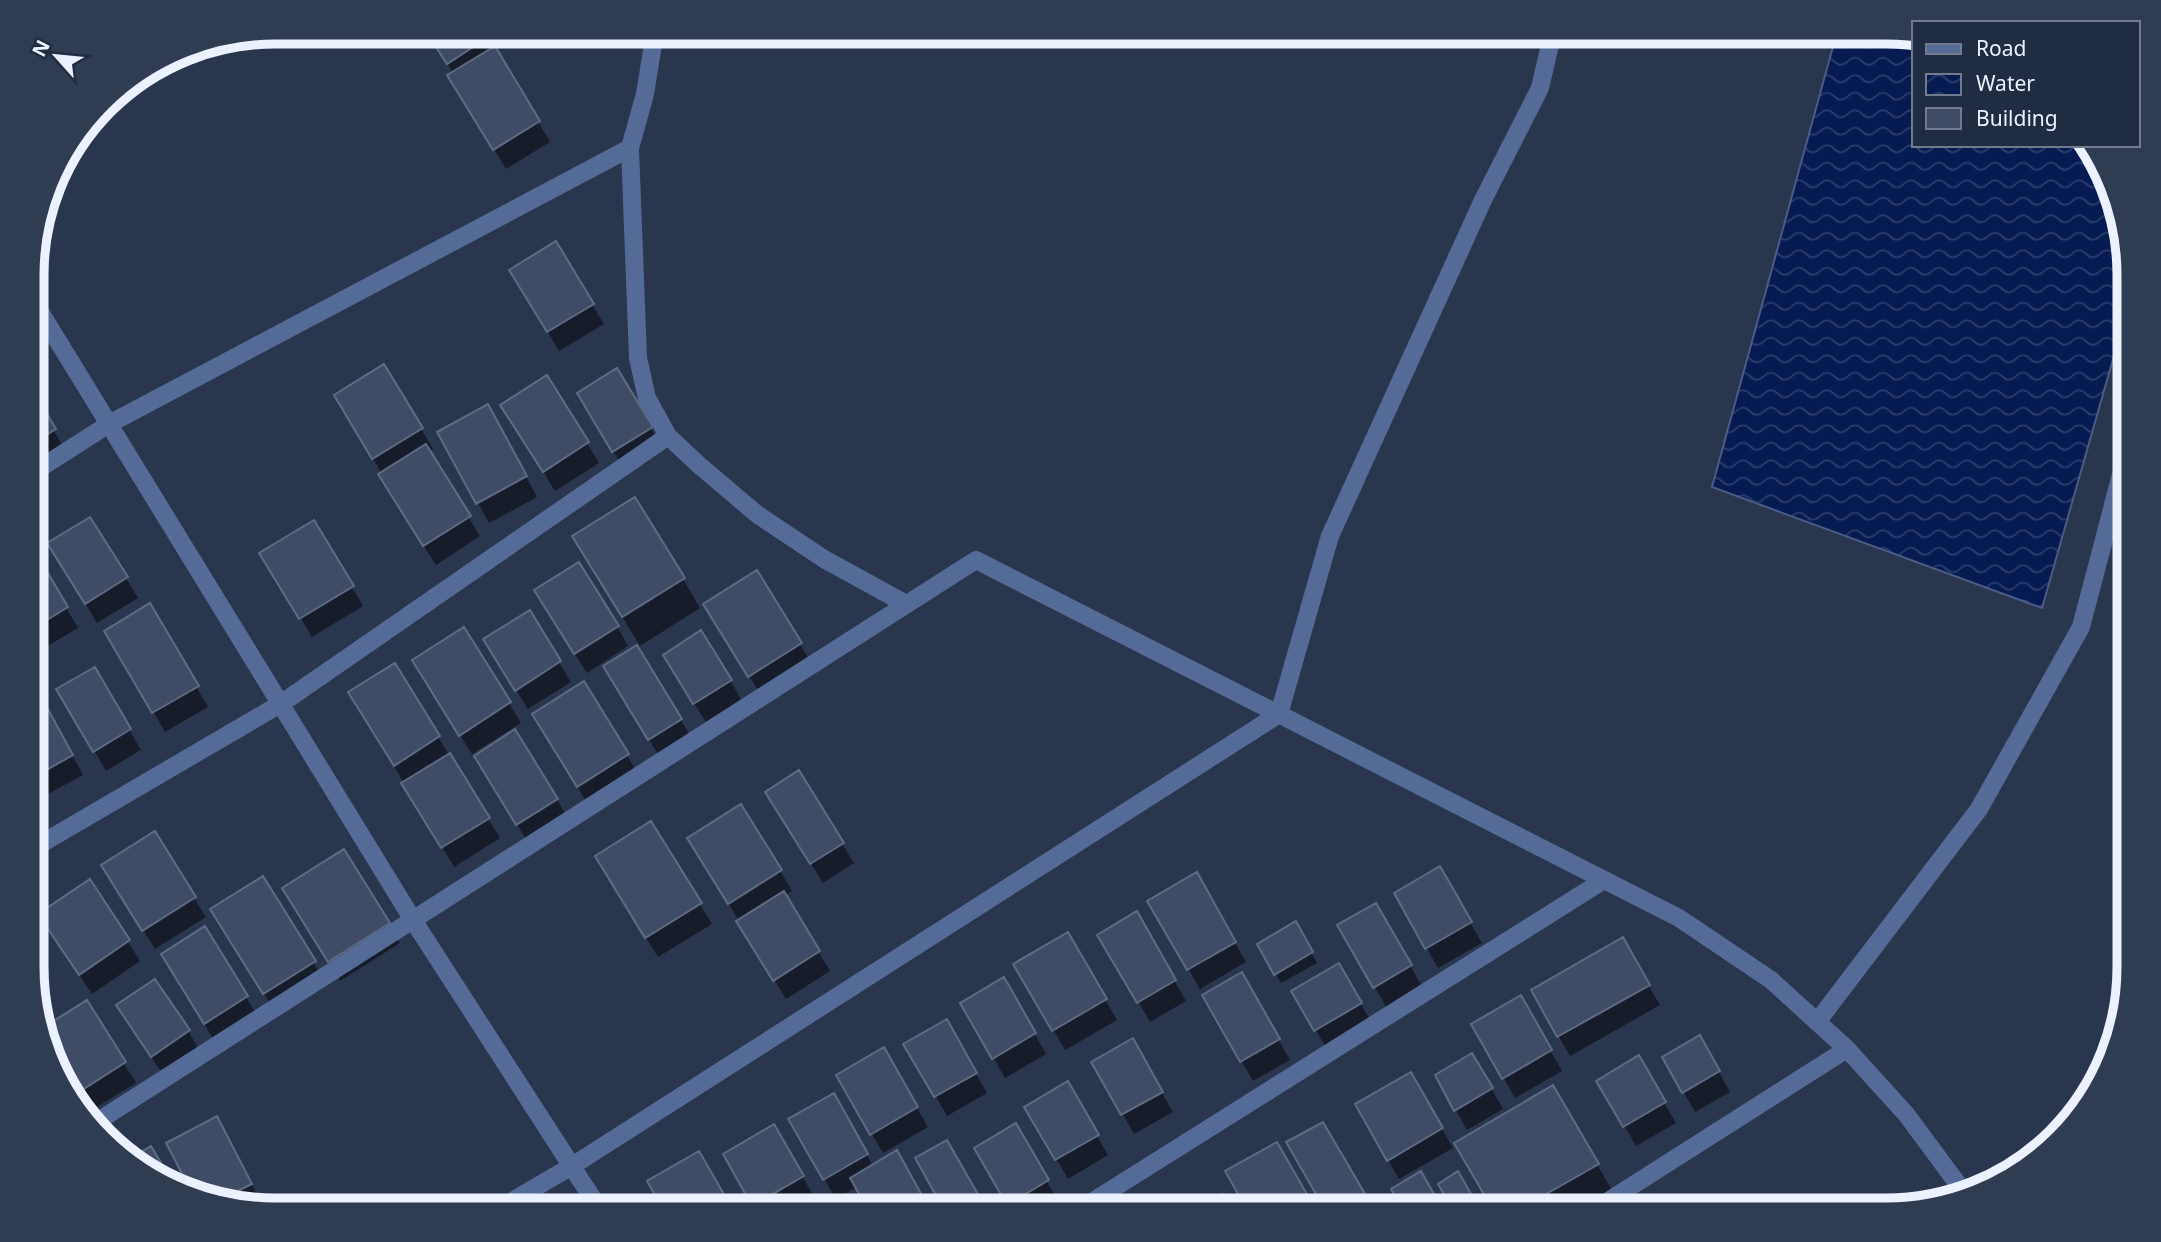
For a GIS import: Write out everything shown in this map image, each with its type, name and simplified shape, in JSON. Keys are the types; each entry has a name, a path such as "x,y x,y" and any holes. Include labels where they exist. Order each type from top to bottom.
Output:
{"street":[{"path":"653,44 645,94 630,148 638,358 647,398 668,436 758,515 824,559 906,604"},
{"path":"517,1198 572,1166 1279,714 1330,536 1483,200 1540,88 1550,44"},
{"path":"44,466 108,424 630,148"},
{"path":"44,318 413,920 592,1198"},
{"path":"44,842 282,704 668,436"},
{"path":"1817,1022 1979,808 2081,627 2117,518"},
{"path":"101,1119 976,560 1690,926 1771,980 1847,1049 1906,1114 1960,1186"},
{"path":"1098,1198 1604,880"},
{"path":"1613,1198 1847,1049"}],"water":[{"path":"1834,44 1912,46 1912,147 2078,147 2105,200 2113,230 2117,260 2117,345 2042,608 1712,487"}],"building":[{"path":"434,44 478,44 447,64"},
{"path":"495,46 540,121 493,150 447,75"},
{"path":"556,241 594,304 547,332 509,270"},
{"path":"384,364 423,428 372,459 334,395"},
{"path":"617,368 653,427 612,452 577,393"},
{"path":"547,375 589,442 543,472 500,405"},
{"path":"488,404 527,476 476,504 437,432"},
{"path":"44,409 56,429 44,437"},
{"path":"426,444 471,516 423,546 378,474"},
{"path":"635,497 685,578 622,617 572,536"},
{"path":"90,517 128,577 85,604 47,543"},
{"path":"314,520 354,586 299,619 259,553"},
{"path":"579,562 619,626 574,654 534,590"},
{"path":"44,566 68,607 44,622"},
{"path":"757,570 802,643 748,677 703,604"},
{"path":"150,603 199,686 152,713 104,631"},
{"path":"530,610 561,661 515,691 483,639"},
{"path":"464,627 511,702 459,736 412,660"},
{"path":"701,630 732,680 693,704 663,655"},
{"path":"637,645 682,719 648,740 603,666"},
{"path":"395,663 440,736 394,766 348,692"},
{"path":"95,667 131,729 93,752 56,689"},
{"path":"584,681 629,754 577,787 532,714"},
{"path":"44,702 73,755 44,771"},
{"path":"515,729 558,799 516,825 474,756"},
{"path":"450,753 490,818 441,848 401,783"},
{"path":"799,770 844,843 810,864 765,792"},
{"path":"741,804 782,870 728,904 687,838"},
{"path":"651,821 702,903 645,938 595,856"},
{"path":"155,831 196,897 142,931 101,865"},
{"path":"344,849 390,923 328,962 282,888"},
{"path":"1440,866 1472,922 1425,949 1394,893"},
{"path":"1197,872 1236,942 1187,970 1147,901"},
{"path":"263,876 316,961 263,994 210,909"},
{"path":"90,879 130,940 79,975 44,923 44,910"},
{"path":"784,891 820,951 773,981 736,921"},
{"path":"1376,903 1412,965 1373,988 1337,925"},
{"path":"1137,911 1176,980 1137,1003 1097,935"},
{"path":"1296,921 1313,952 1274,975 1257,944"},
{"path":"205,926 248,996 204,1024 161,954"},
{"path":"1068,932 1107,999 1052,1031 1013,964"},
{"path":"1623,937 1650,985 1557,1037 1531,990"},
{"path":"1339,963 1362,1003 1314,1031 1291,991"},
{"path":"1242,972 1280,1039 1240,1062 1202,995"},
{"path":"1004,977 1036,1033 992,1059 960,1003"},
{"path":"155,979 190,1030 151,1057 116,1005"},
{"path":"1521,995 1552,1050 1502,1079 1471,1024"},
{"path":"87,1000 126,1062 82,1090 60,1054 51,1023"},
{"path":"947,1019 977,1073 934,1097 903,1044"},
{"path":"1700,1035 1720,1071 1682,1093 1662,1057"},
{"path":"1133,1038 1163,1092 1121,1115 1091,1062"},
{"path":"884,1047 918,1107 870,1135 836,1075"},
{"path":"1472,1053 1493,1088 1454,1111 1435,1075"},
{"path":"1639,1055 1666,1102 1623,1127 1596,1081"},
{"path":"1411,1072 1443,1128 1387,1161 1355,1104"},
{"path":"1068,1081 1099,1135 1055,1160 1024,1107"},
{"path":"1553,1085 1599,1164 1539,1198 1486,1198 1454,1143"},
{"path":"834,1093 868,1154 823,1180 788,1119"},
{"path":"217,1116 252,1184 233,1194 186,1181 166,1143"},
{"path":"1323,1122 1365,1194 1358,1198 1318,1198 1286,1142"},
{"path":"1016,1123 1049,1180 1019,1198 1003,1198 974,1148"},
{"path":"774,1124 804,1176 766,1198 748,1198 723,1154"},
{"path":"947,1140 980,1198 937,1198 915,1158"},
{"path":"1277,1142 1309,1198 1240,1198 1225,1171"},
{"path":"151,1146 165,1170 146,1159 139,1153"},
{"path":"897,1150 923,1198 861,1198 850,1178"},
{"path":"699,1151 726,1198 656,1198 647,1181"},
{"path":"1421,1171 1436,1198 1396,1198 1391,1189"},
{"path":"1458,1171 1473,1198 1446,1198 1438,1184"}]}
